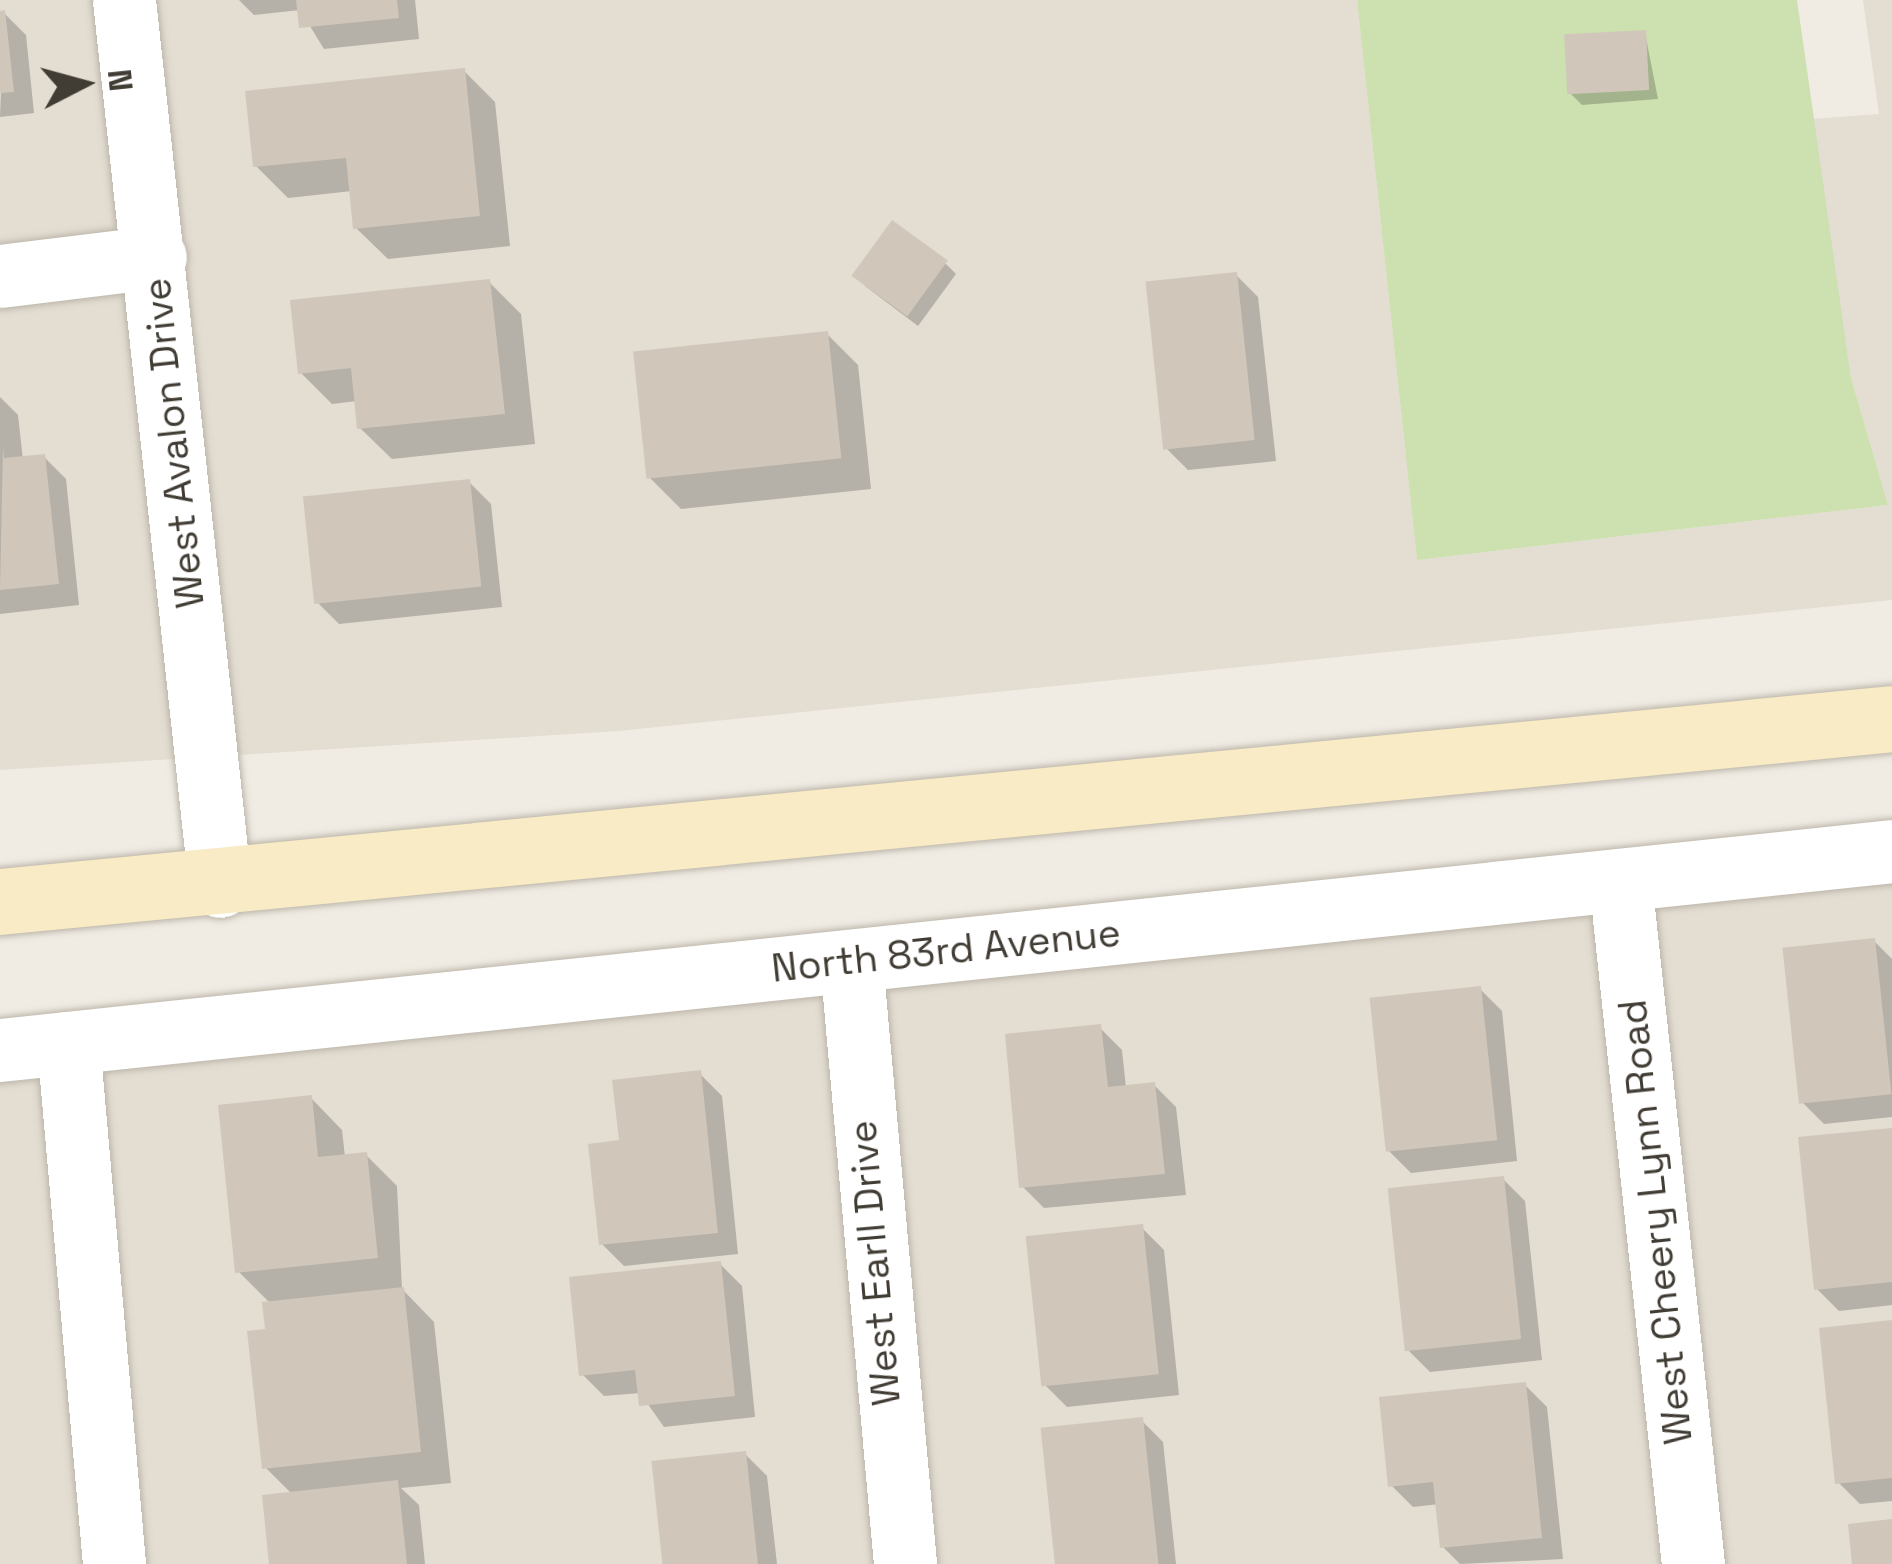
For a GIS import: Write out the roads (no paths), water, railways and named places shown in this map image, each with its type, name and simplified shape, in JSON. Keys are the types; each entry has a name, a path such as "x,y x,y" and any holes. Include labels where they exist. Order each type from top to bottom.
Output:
{"main road":[{"path":"0,902 220,886 1892,718"}],"street":[{"name":"West Avalon Drive","path":"124,0 220,886"},
{"path":"0,276 155,256"},
{"name":"North 83rd Avenue","path":"0,1050 1892,851"},
{"name":"West Cheery Lynn Road","path":"1620,880 1694,1564"},
{"name":"West Earll Drive","path":"850,961 905,1564"},
{"path":"68,1043 114,1564"}]}
